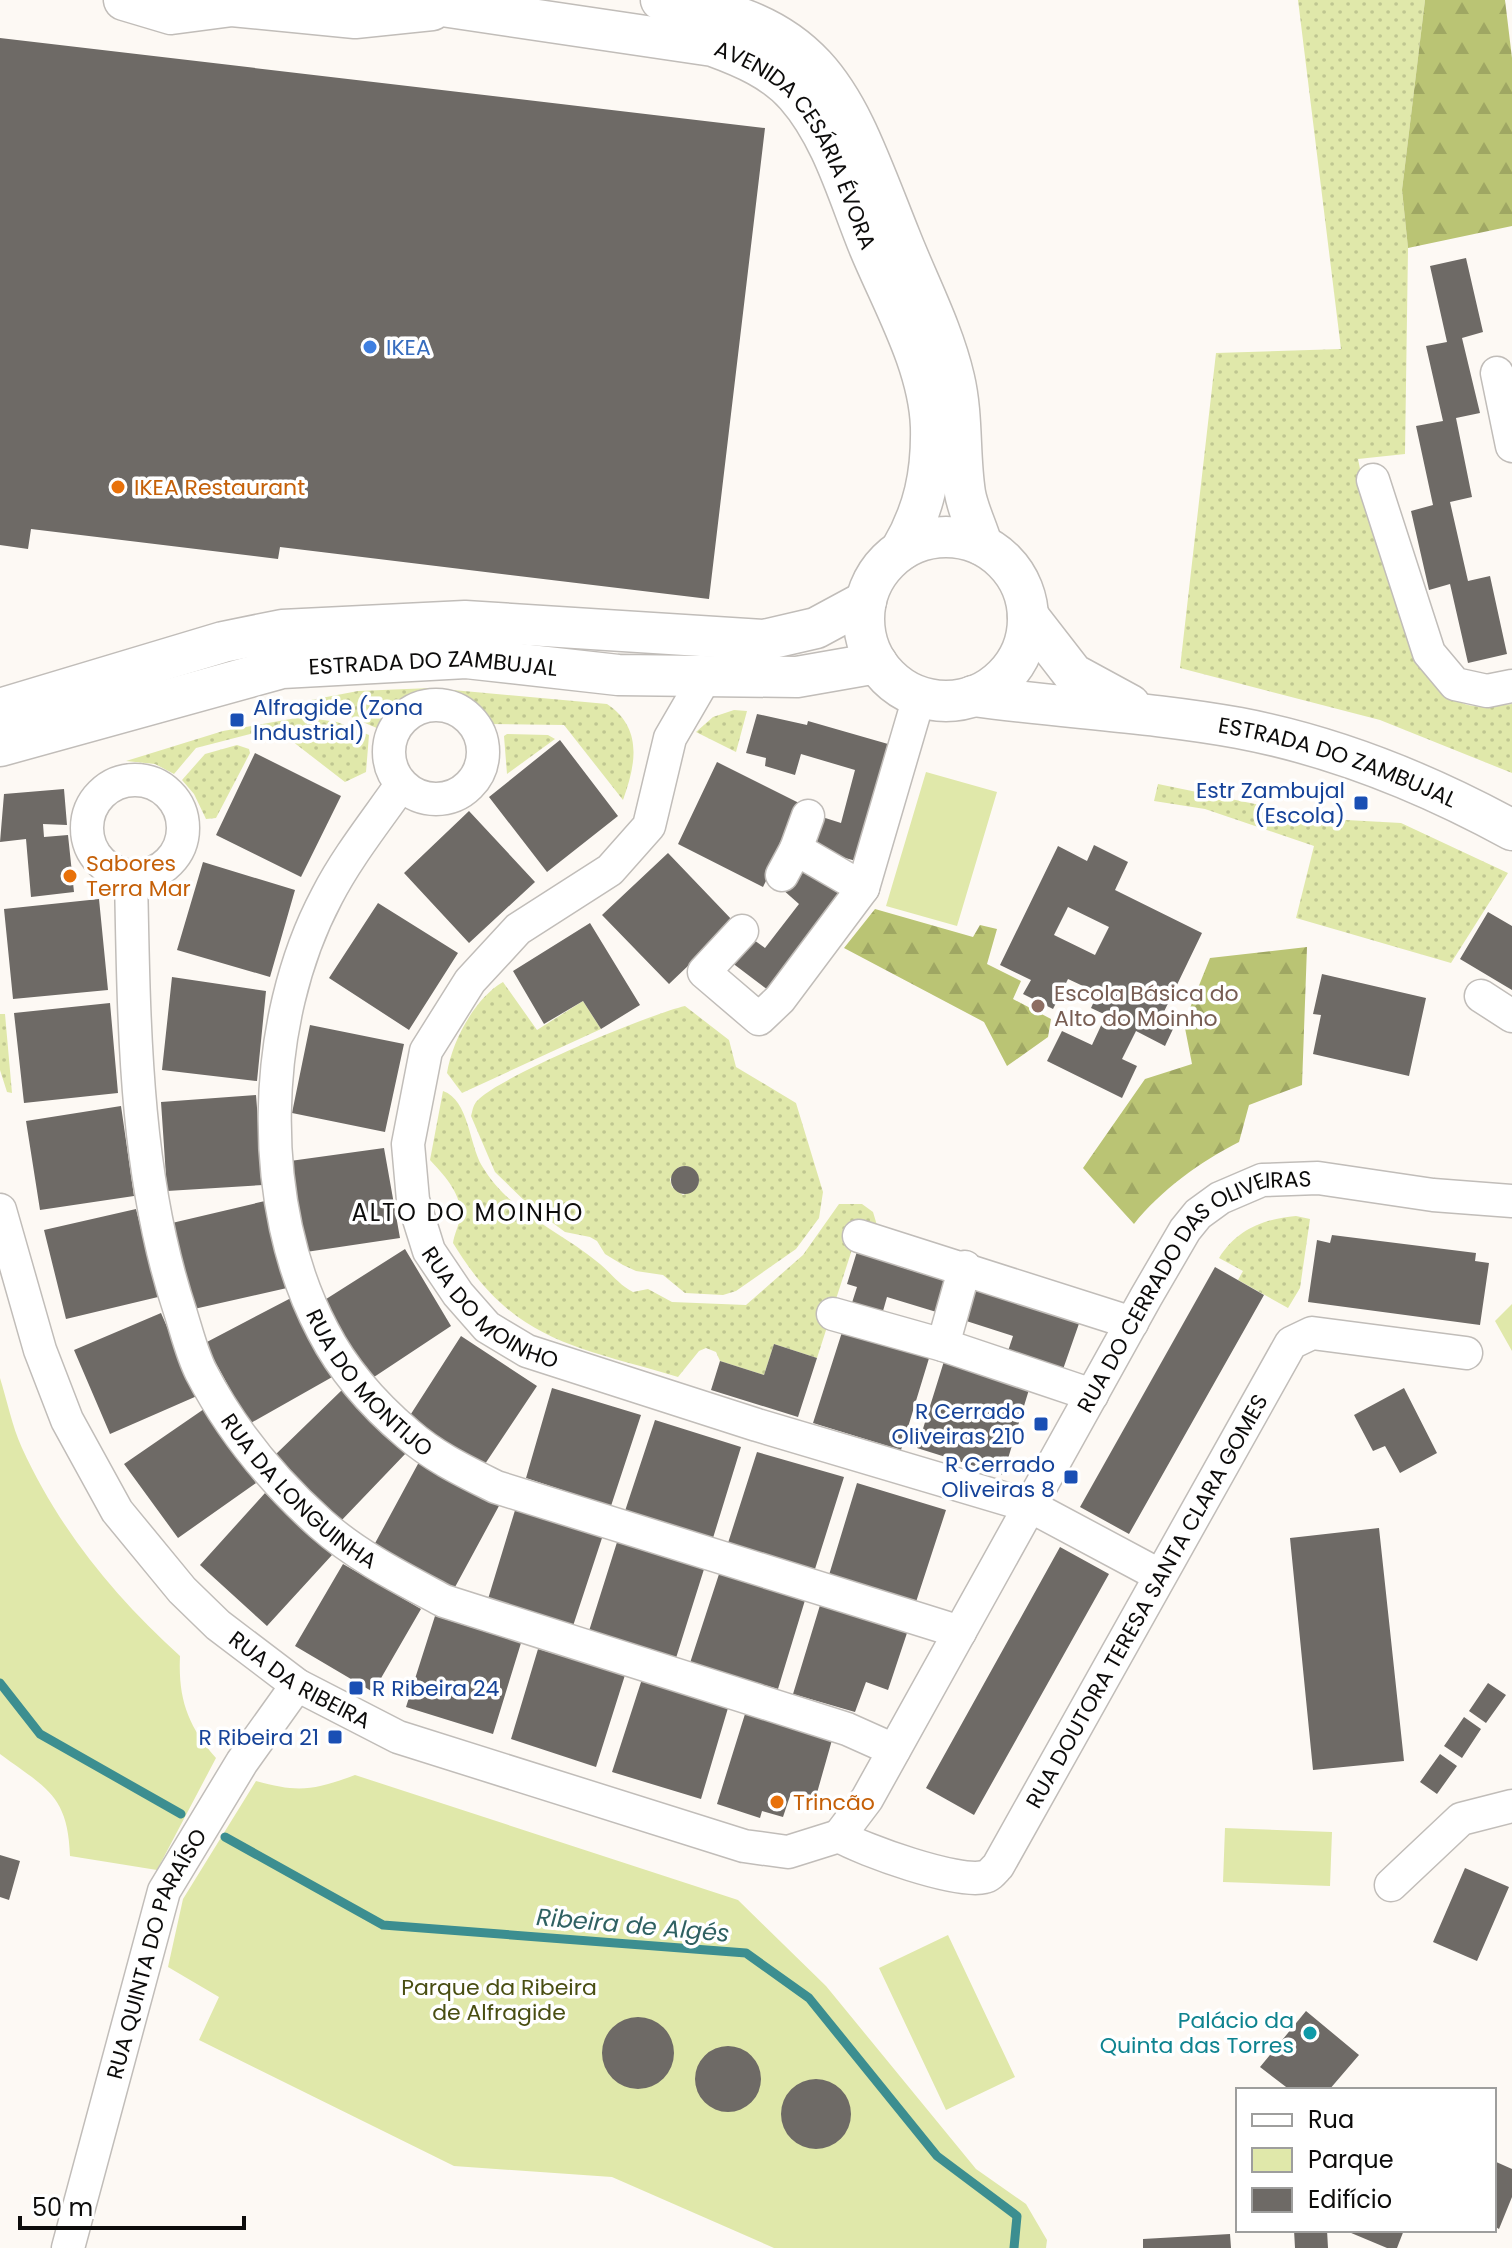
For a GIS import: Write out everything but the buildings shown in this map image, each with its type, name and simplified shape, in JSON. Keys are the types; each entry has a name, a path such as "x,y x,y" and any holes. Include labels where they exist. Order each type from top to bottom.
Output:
{"street":[{"path":"124,0 171,14 232,6 355,18 449,9"},
{"name":"AVENIDA CESÁRIA ÉVORA","path":"402,0 449,9 718,28 750,19 795,47 835,90 852,117 953,374 963,435 965,494 982,545"},
{"name":"AVENIDA CESÁRIA ÉVORA","path":"661,0 718,28 780,80 809,111 821,130 913,353 928,401 931,427 927,493 915,526 901,550"},
{"path":"1497,373 1512,446"},
{"path":"1373,480 1429,653 1455,684 1487,691 1512,686"},
{"path":"941,537 982,545 1010,567 1026,599 1025,642 1013,665 996,684 973,696 946,700 919,697 903,689 877,663 866,633 866,601 873,581 901,550 941,537"},
{"name":"ESTRADA DO ZAMBUJAL","path":"0,709 223,642 282,630 465,621 764,640 816,628 866,601"},
{"name":"ESTRADA DO ZAMBUJAL","path":"1028,616 1062,662 1088,685 1156,715"},
{"name":"ESTRADA DO ZAMBUJAL","path":"0,746 282,668 466,658 618,675 797,677 877,663"},
{"name":"RUA DO MOINHO","path":"706,676 670,738 649,826 610,870 518,929 470,981 426,1051 408,1144 413,1200 429,1251 458,1294 487,1327 527,1351 744,1421 1030,1506"},
{"name":"ESTRADA DO ZAMBUJAL","path":"973,696 1156,715 1241,728 1318,748 1396,775 1512,830"},
{"path":"742,931 704,972 759,1019 780,999 863,888 872,868 919,697"},
{"name":"RUA DO MONTIJO","path":"401,785 327,896 308,941 283,1032 275,1139 281,1203 305,1292 323,1333 373,1400 409,1436 449,1463 496,1487 960,1632"},
{"path":"808,816 789,862 863,888"},
{"name":"RUA DA LONGUINHA","path":"131,876 133,1022 140,1107 167,1270 200,1370 235,1428 277,1479 322,1525 390,1573 444,1601 847,1729 894,1750"},
{"path":"1481,996 1512,1016"},
{"name":"RUA DO CERRADO DAS OLIVEIRAS","path":"839,1836 867,1799 1132,1323 1185,1230 1198,1214 1220,1198 1253,1183 1287,1176 1433,1195 1512,1201"},
{"name":"RUA DA RIBEIRA","path":"0,1210 40,1350 67,1420 117,1511 182,1590 218,1625 297,1685 398,1737 744,1846 788,1852 839,1836"},
{"path":"859,1236 965,1267 1132,1323"},
{"path":"943,1345 965,1267"},
{"path":"833,1314 943,1345 1092,1395"},
{"name":"RUA DOUTORA TERESA SANTA CLARA GOMES","path":"839,1836 862,1850 969,1879 987,1877 998,1866 1291,1343 1312,1333 1466,1353"},
{"path":"1030,1506 1159,1575"},
{"name":"RUA QUINTA DO PARAÍSO","path":"68,2248 164,1891 242,1762 297,1685"},
{"path":"1391,1885 1461,1819 1512,1806"}],"green space":[{"path":"1298,0 1425,0 1402,190 1408,248 1405,454 1358,459 1362,479 1431,679 1450,696 1467,705 1512,704 1512,773 1380,720 1180,668 1216,353 1341,349"},
{"path":"1425,0 1505,0 1512,58 1512,226 1408,248 1402,190"},
{"path":"431,688 607,704 627,724 631,735 633,760 623,800 564,725 490,724 466,700 450,695 417,697 402,704 379,729 335,710 290,704 358,691"},
{"path":"734,710 747,711 736,752 696,732 713,717"},
{"path":"302,717 337,722 369,735 366,772 345,782 279,731 270,729 196,748 174,774 155,764 126,761 223,731"},
{"path":"548,735 555,739 507,774 504,736"},
{"path":"237,745 249,749 250,753 216,818 206,819 194,794 182,780 205,754"},
{"path":"926,772 997,792 957,926 886,906"},
{"path":"1158,784 1328,819 1401,823 1508,873 1451,963 1296,918 1314,846 1205,809 1154,801"},
{"path":"875,909 973,937 980,925 997,929 987,964 1021,981 1013,999 1051,1019 1048,1037 1007,1066 984,1022 844,948"},
{"path":"1307,947 1302,1085 1249,1105 1239,1142 1182,1178 1134,1224 1083,1168 1145,1079 1192,1064 1184,1023 1210,958"},
{"path":"503,982 537,1030 583,1001 601,1029 462,1093 447,1073 454,1048 474,1009"},
{"path":"685,1006 729,1040 736,1067 796,1103 823,1192 819,1218 796,1249 736,1291 723,1295 685,1293 663,1275 636,1271 623,1265 605,1254 597,1241 590,1237 565,1232 530,1206 495,1172 471,1116 474,1105 493,1088 577,1047","holes":["679,1167 693,1169 699,1182 696,1189 683,1195 672,1187 670,1179"]},
{"path":"0,1014 5,1014 12,1093 7,1092 0,1070"},
{"path":"443,1091 458,1103 482,1166 506,1196 600,1264 633,1292 648,1289 672,1302 746,1305 803,1255 839,1204 862,1204 873,1212 879,1232 857,1234 817,1358 774,1344 764,1375 720,1361 716,1352 706,1348 699,1351 678,1377 577,1347 523,1321 476,1276 453,1243 460,1217 459,1201 430,1160"},
{"path":"1296,1216 1310,1219 1300,1288 1288,1308 1238,1280 1243,1271 1219,1258 1234,1240 1252,1227"},
{"path":"1512,1304 1512,1351 1495,1321"},
{"path":"0,1378 18,1440 71,1534 133,1610 180,1656 181,1686 187,1711 198,1735 216,1758 157,1870 70,1856 65,1819 52,1795 0,1754"},
{"name":"Parque da Ribeira de Alfragide","path":"355,1775 738,1900 826,1986 976,2169 1026,2204 1047,2240 1046,2248 774,2248 612,2177 454,2166 199,2040 219,1997 168,1967 183,1899 256,1781 306,1788"},
{"path":"1225,1828 1332,1832 1330,1886 1223,1882"},
{"path":"948,1935 1015,2077 946,2110 879,1968"}],"waterway":[{"name":"Ribeira de Algés","path":"0,1683 40,1734 181,1814"},
{"name":"Ribeira de Algés","path":"225,1837 383,1925 746,1953 809,1998 937,2156 1017,2216 1014,2248"}],"place":[{"name":"IKEA","path":"370,347"},
{"name":"IKEA Restaurant","path":"118,487"},
{"name":"Alfragide (Zona Industrial)","path":"237,720"},
{"name":"Estr Zambujal (Escola)","path":"1361,803"},
{"name":"Sabores Terra Mar","path":"70,876"},
{"name":"Escola Básica do Alto do Moinho","path":"1038,1006"},
{"name":"R Cerrado Oliveiras 210","path":"1041,1424"},
{"name":"R Cerrado Oliveiras 8","path":"1071,1477"},
{"name":"R Ribeira 24","path":"356,1688"},
{"name":"R Ribeira 21","path":"335,1737"},
{"name":"Trincão","path":"777,1802"},
{"name":"Palácio da Quinta das Torres","path":"1310,2033"}],"district":[{"name":"ALTO DO MOINHO","path":"468,1212"}]}
